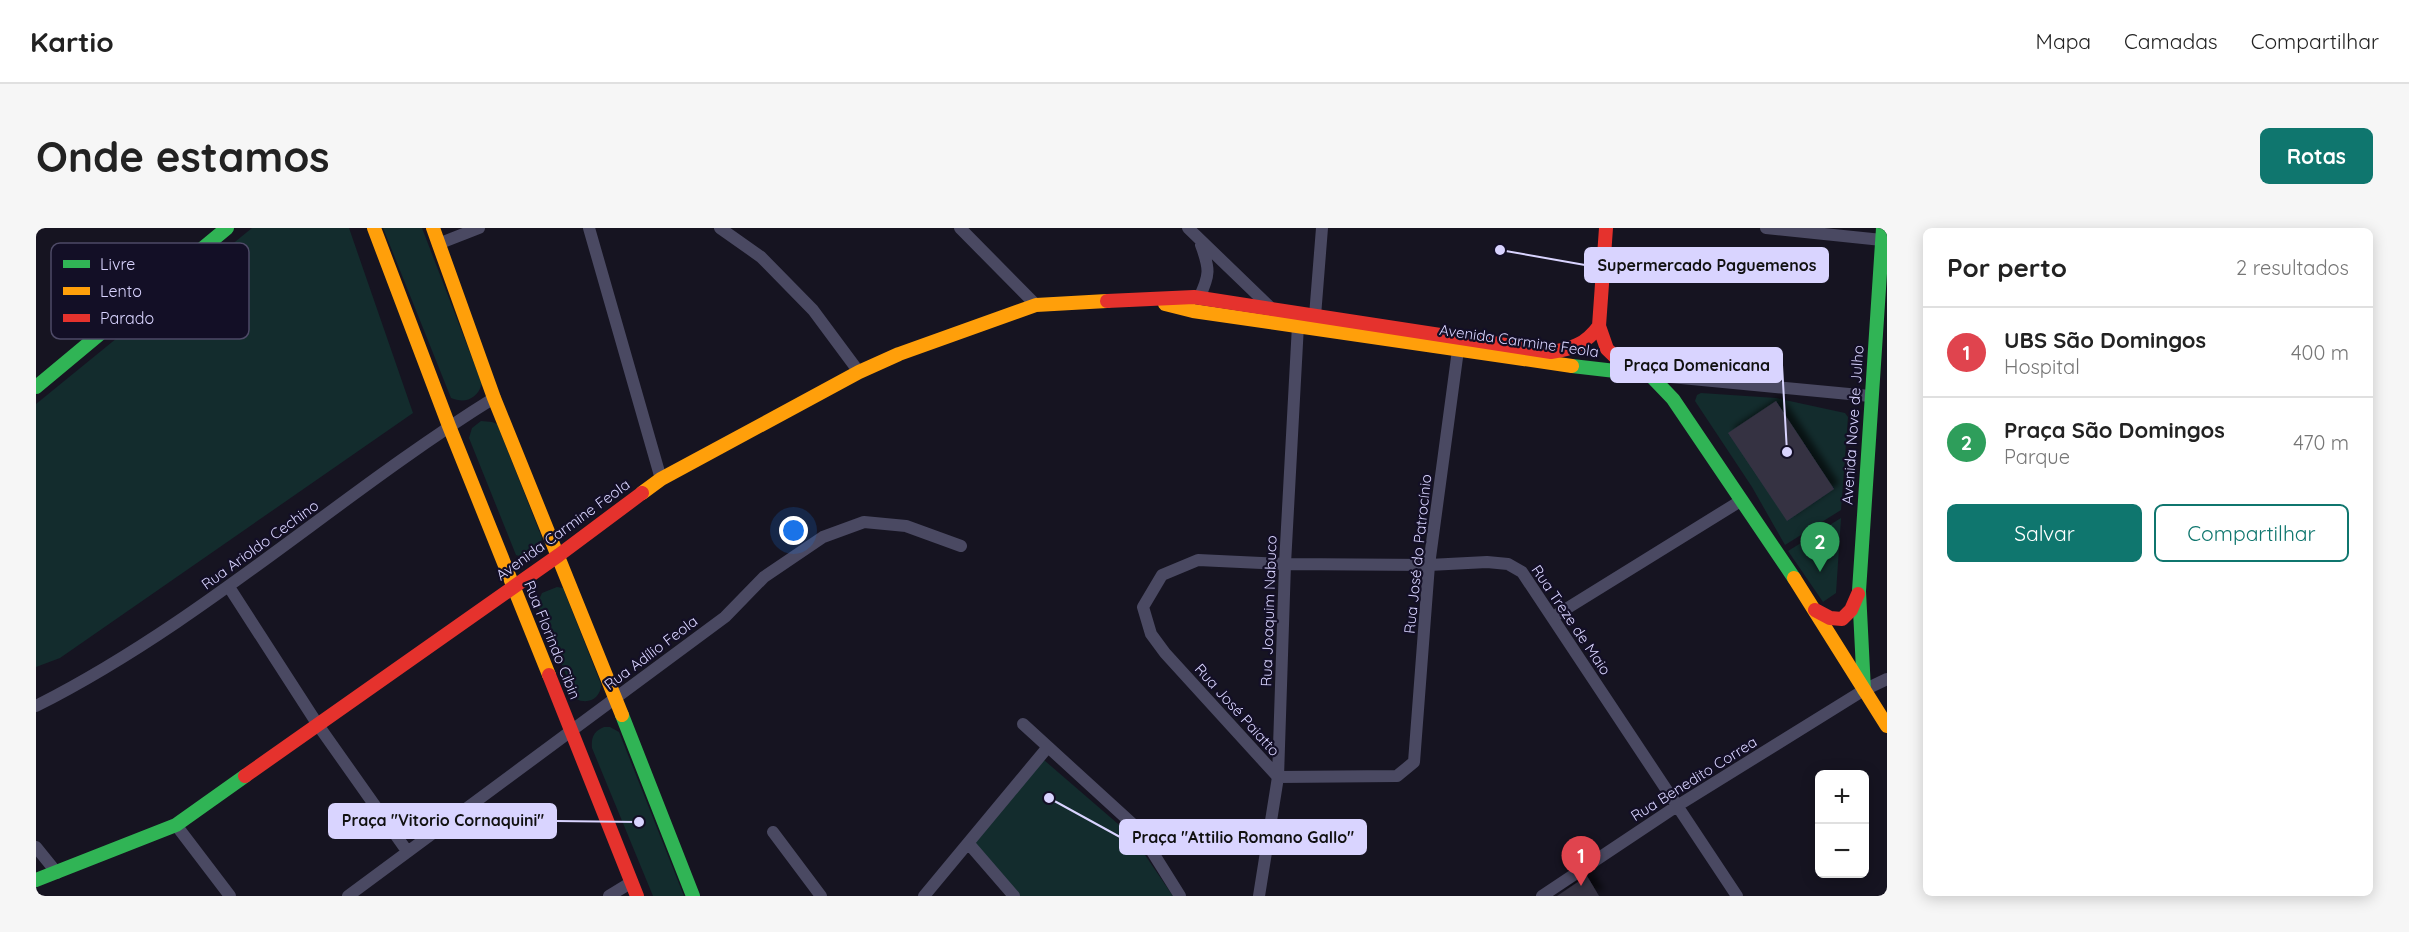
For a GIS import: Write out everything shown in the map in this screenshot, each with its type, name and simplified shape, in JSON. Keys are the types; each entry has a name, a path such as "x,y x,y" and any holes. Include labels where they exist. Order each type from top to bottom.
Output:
{"main road":[{"path":"209,243 227,228"},
{"name":"Rua Florindo Cibin","path":"374,228 449,426 637,896"},
{"path":"433,228 494,398 559,555 693,896"},
{"path":"1606,228 1599,326 1607,349 1633,374"},
{"name":"Avenida Nove de Julho","path":"1882,234 1859,591 1864,690 1887,726"},
{"name":"Avenida Carmine Feola","path":"36,880 176,825 559,555 661,479 859,372 899,354 1036,305 1199,298 1551,352 1574,348 1588,341 1599,326"},
{"name":"Avenida Carmine Feola","path":"1150,300 1192,311 1458,350 1650,375"},
{"path":"36,387 94,339"},
{"path":"1650,375 1673,399 1742,500 1864,690"},
{"path":"1814,609 1831,620 1847,617 1856,604 1859,591"}],"street":[{"path":"438,244 479,228"},
{"path":"589,228 661,479"},
{"path":"720,228 761,257 813,310 859,372"},
{"path":"960,228 1036,305"},
{"path":"1188,228 1272,309"},
{"path":"1316,316 1322,228"},
{"path":"1766,228 1882,234"},
{"path":"1199,298 1209,273 1209,265 1200,241"},
{"name":"Rua Joaquim Nabuco","path":"1259,896 1278,777 1285,564 1298,325"},
{"name":"Rua José do Patrocínio","path":"1414,762 1429,565 1458,350"},
{"path":"1650,375 1870,396"},
{"name":"Rua Arioldo Cechino","path":"36,706 140,646 229,587 449,426 494,398"},
{"path":"1553,617 1742,500"},
{"name":"Rua Adílio Feola","path":"348,896 725,617 764,577 823,537 864,522 906,526 961,546"},
{"name":"Rua Treze de Maio","path":"1198,560 1285,564 1429,565 1486,562 1508,564 1522,572 1737,896"},
{"name":"Rua José Paiatto","path":"1198,560 1162,575 1143,607 1151,634 1278,777 1397,776 1414,762"},
{"path":"229,587 318,725 407,851"},
{"name":"Rua Benedito Correa","path":"1542,896 1677,806 1864,690 1887,679"},
{"path":"1023,724 1138,829 1180,896"},
{"path":"924,896 1047,748"},
{"path":"176,825 230,896"},
{"path":"773,832 821,896"},
{"path":"969,844 1014,896"},
{"path":"36,847 57,873"},
{"path":"609,896 632,882"}],"green space":[{"path":"252,228 349,228 413,413 60,658 36,667 36,404 116,339 249,339 249,243 234,243"},
{"path":"383,228 422,228 482,384 474,397 466,400 451,398"},
{"path":"1701,393 1776,398 1845,413 1848,417 1841,510 1785,545 1752,487 1695,401 1697,395"},
{"path":"481,421 497,424 542,538 540,549 532,556 516,555 469,438 472,428"},
{"path":"1841,518 1836,593 1823,602 1788,551"},
{"path":"557,587 563,588 601,684 599,693 590,701 576,699 537,604 542,593"},
{"path":"604,727 610,727 619,732 684,896 653,896 592,748 594,735"},
{"path":"1044,760 1132,836 1173,896 1013,896 969,844"}],"building":[{"path":"1776,401 1834,489 1787,521 1728,433"},
{"path":"1587,876 1599,896 1557,896"}],"traffic: fast":[{"path":"209,243 227,228"},
{"path":"1864,690 1859,591 1883,228"},
{"path":"36,387 94,339"},
{"path":"1572,366 1650,375 1673,399 1794,578"},
{"path":"622,715 693,896"},
{"path":"36,880 176,825 245,776"}],"traffic: slow":[{"path":"374,228 449,426 549,675"},
{"path":"433,228 494,398 622,715"},
{"path":"642,493 661,479 859,372 899,354 1036,305 1107,301"},
{"path":"1165,304 1193,311 1572,366"},
{"path":"1794,578 1887,726"}],"traffic: jam":[{"path":"1606,228 1599,326 1607,349 1633,374"},
{"path":"1107,301 1194,297 1551,352 1578,345 1599,326"},
{"path":"245,776 559,555 642,493"},
{"path":"1815,610 1830,618 1842,619 1851,610 1858,594"},
{"path":"549,675 637,896"}],"place":[{"name":"Supermercado Paguemenos","path":"1500,250"},
{"name":"Praça Domenicana","path":"1787,452"},
{"name":"Praça São Domingos","path":"1820,572"},
{"name":"Praça \"Attilio Romano Gallo\"","path":"1049,798"},
{"name":"Praça \"Vitorio Cornaquini\"","path":"639,822"},
{"name":"UBS São Domingos","path":"1581,886"}]}
